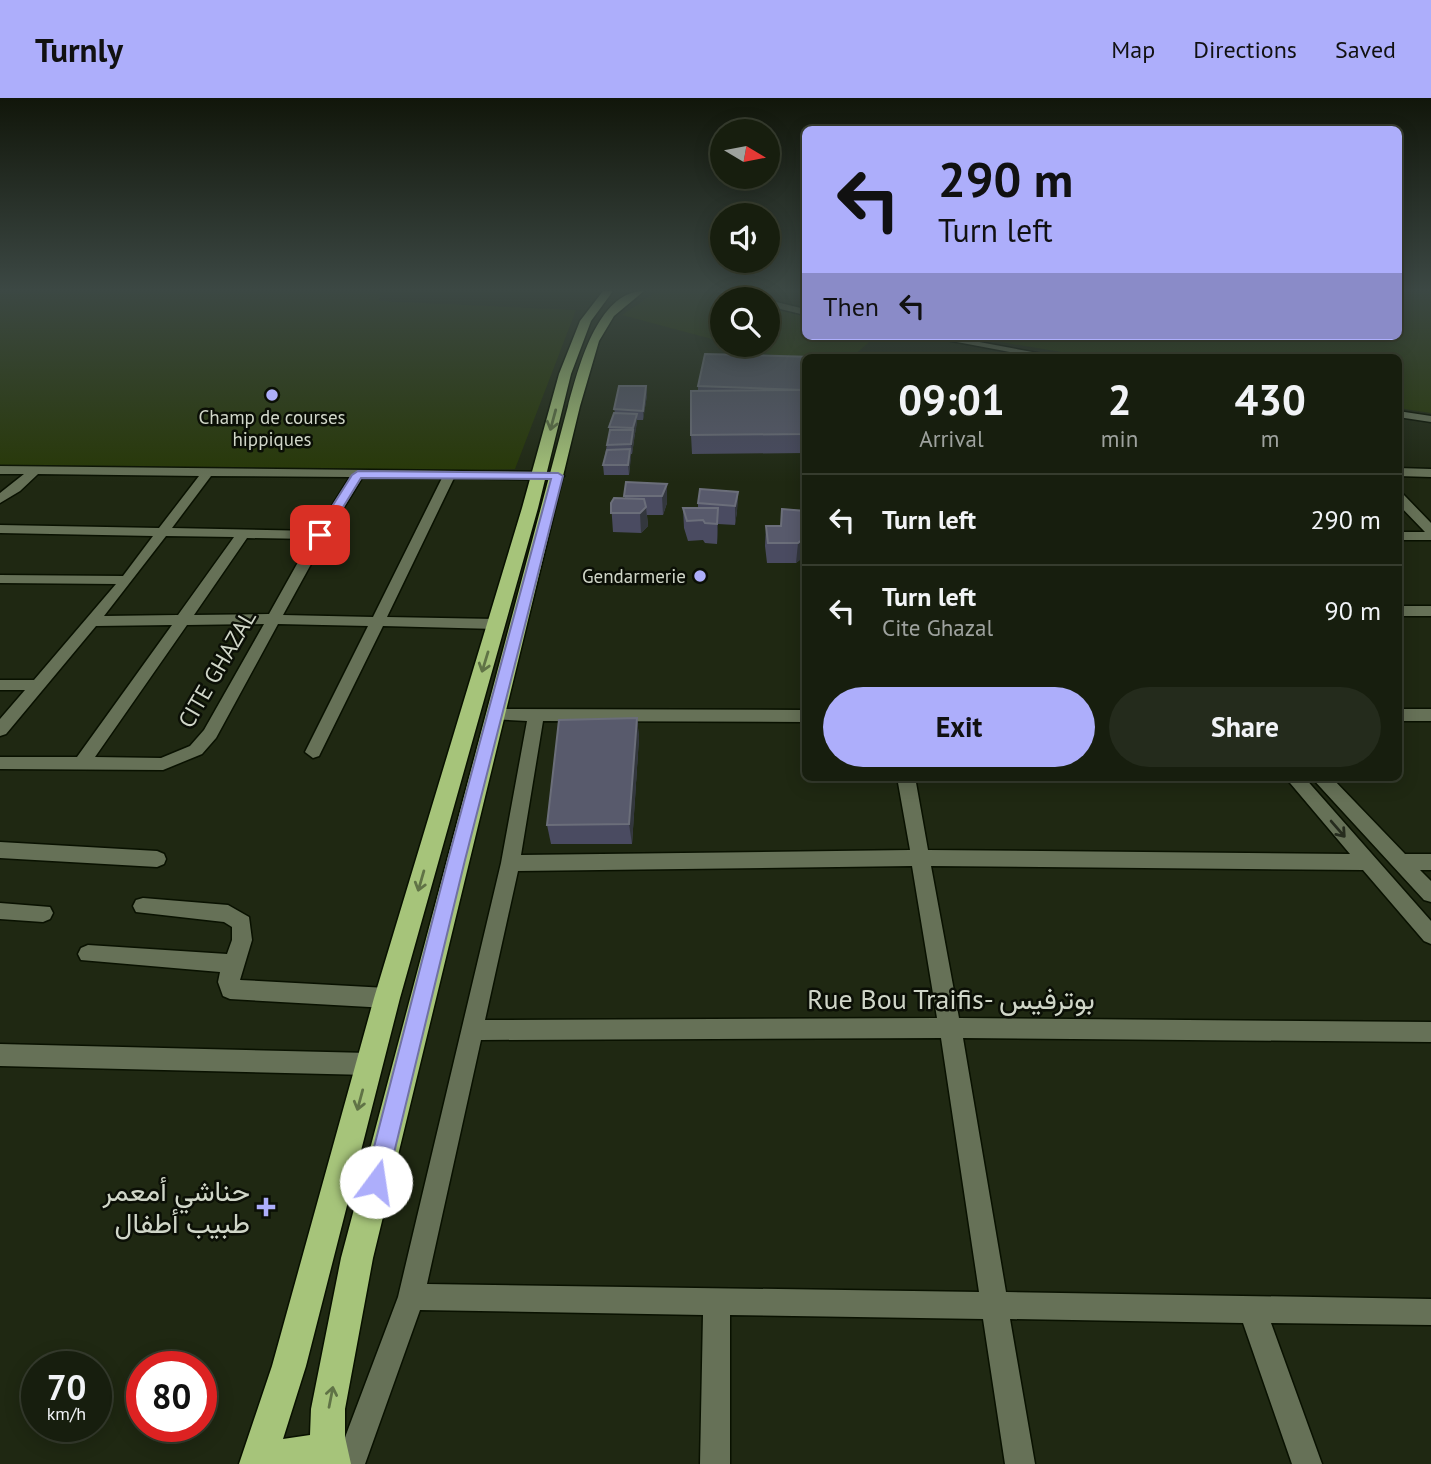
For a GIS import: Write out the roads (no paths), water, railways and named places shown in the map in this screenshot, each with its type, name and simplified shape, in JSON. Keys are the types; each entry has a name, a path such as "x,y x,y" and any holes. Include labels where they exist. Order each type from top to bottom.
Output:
{"highway":[{"path":"331,1464 327,1437 328,1409 357,1258 496,715 573,355"},
{"path":"257,1464 289,1366 387,998 496,624 588,355"},
{"path":"272,1464 292,1453 308,1451 323,1456 331,1464"}],"street":[{"path":"1402,415 1431,419"},
{"path":"1402,425 1431,429"},
{"path":"0,470 548,476"},
{"path":"0,499 35,470"},
{"path":"1402,472 1431,473"},
{"path":"0,730 127,580 206,474"},
{"name":"CITE GHAZAL","path":"0,763 163,764 196,750 210,734 320,535 358,475"},
{"path":"313,752 450,475"},
{"path":"1402,500 1431,533"},
{"path":"0,529 320,535"},
{"path":"1402,536 1431,533"},
{"path":"82,763 244,534"},
{"path":"0,579 127,580"},
{"path":"1402,611 1431,611"},
{"path":"93,621 272,619 496,624"},
{"path":"0,685 38,685"},
{"path":"496,715 802,716"},
{"path":"350,1464 411,1297 510,863 536,715"},
{"path":"1402,715 1431,715"},
{"path":"907,781 950,1028 1020,1464"},
{"path":"1297,781 1431,935"},
{"path":"1324,781 1431,894"},
{"path":"0,850 157,859"},
{"path":"510,863 920,858 1367,862"},
{"path":"1402,862 1431,862"},
{"path":"143,905 228,914 242,923 242,941 227,979 230,989 387,998"},
{"path":"0,911 43,913"},
{"path":"88,954 231,964"},
{"name":"Rue Bou Traifis- بوترفيس","path":"471,1030 950,1028 1431,1032"},
{"path":"0,1055 369,1063"},
{"path":"411,1297 1431,1312"},
{"path":"715,1464 717,1301"},
{"path":"1252,1309 1307,1464"}],"place":[{"name":"Champ de courses hippiques","path":"272,395"},
{"name":"Gendarmerie","path":"700,576"},
{"name":"حناشي أمعمر طبيب أطفال","path":"266,1207"}]}
